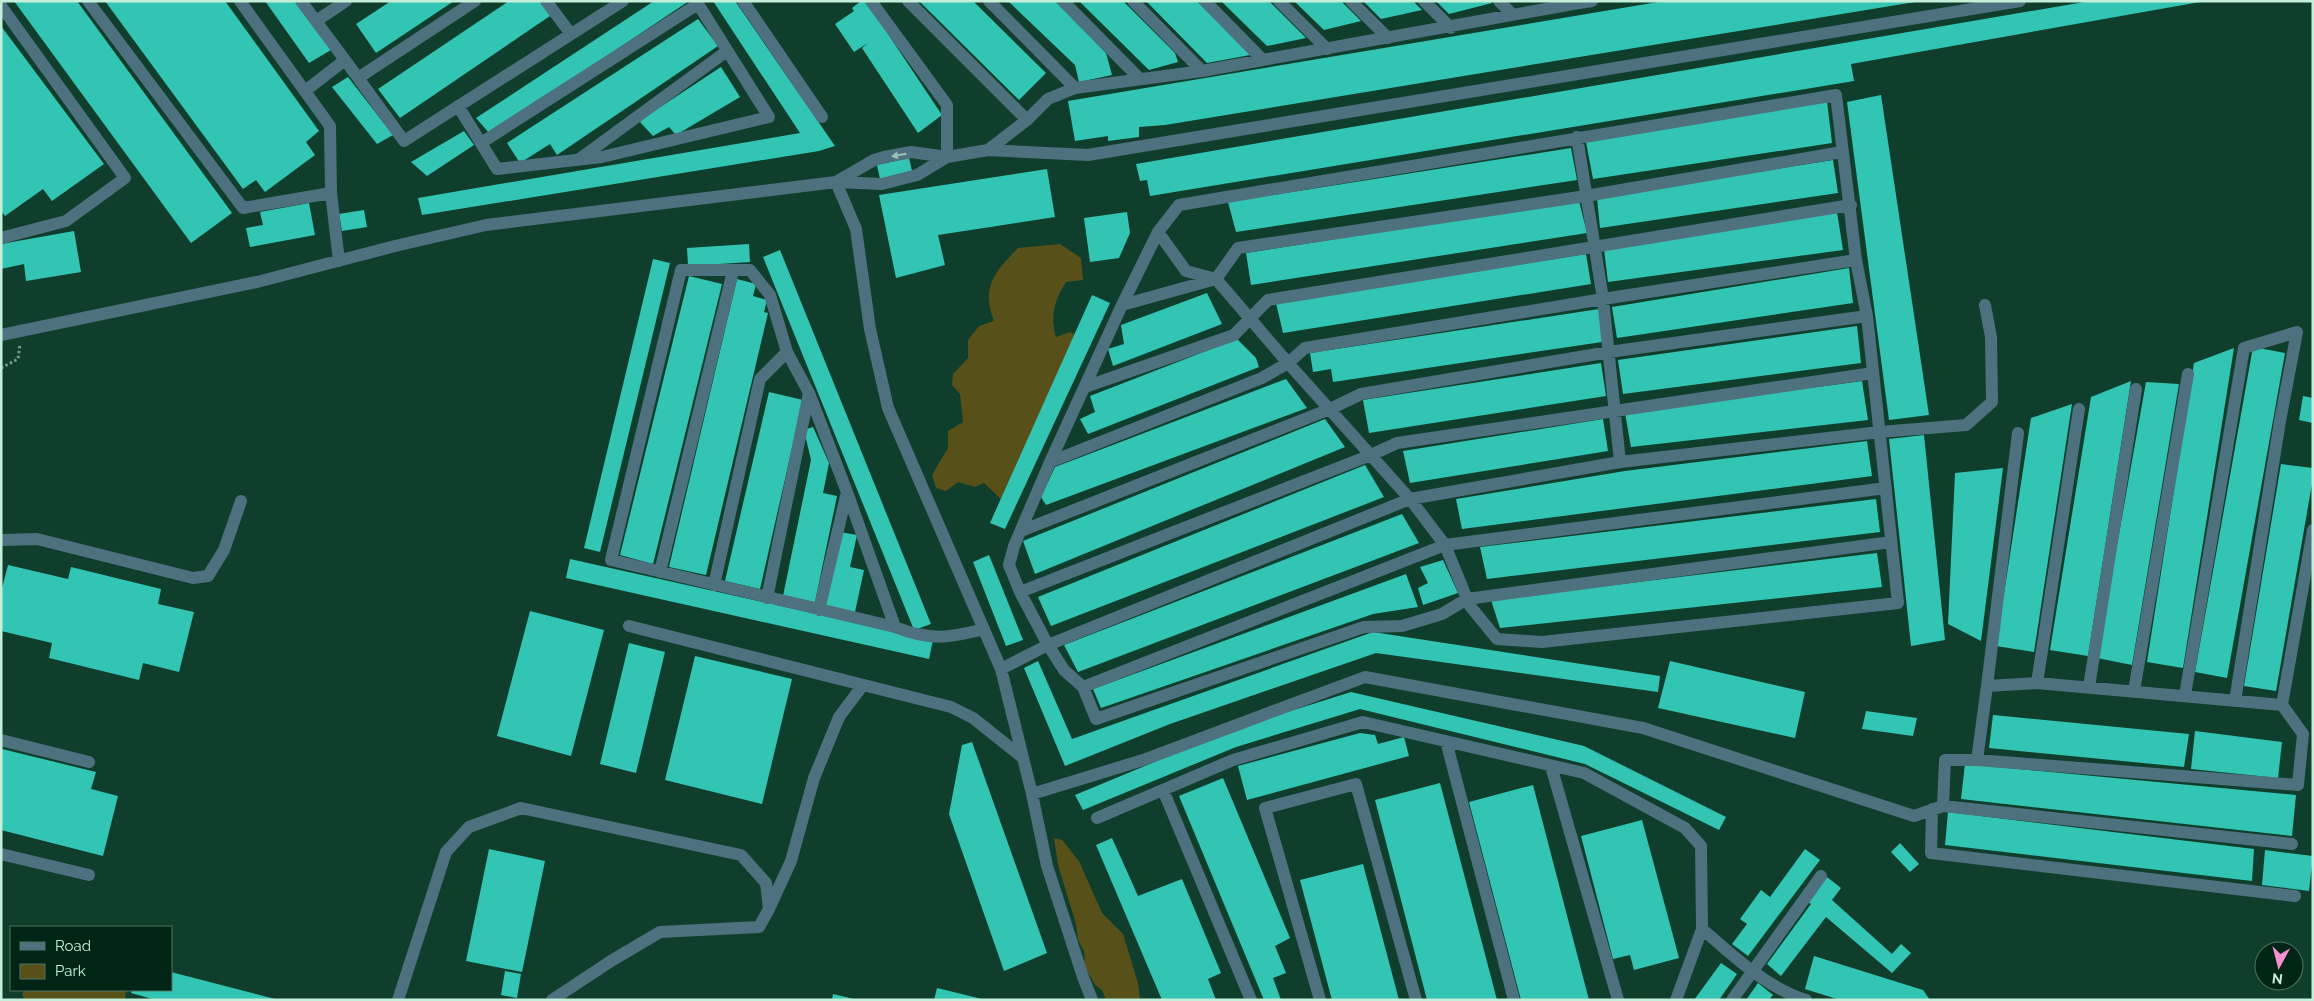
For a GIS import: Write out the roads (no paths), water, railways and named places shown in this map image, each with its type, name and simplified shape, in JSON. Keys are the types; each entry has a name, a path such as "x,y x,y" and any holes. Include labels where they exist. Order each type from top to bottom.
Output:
{"lane":[{"path":"88,1 243,208 331,193"},
{"path":"240,1 330,126 331,193 339,261"},
{"path":"301,1 404,140 623,1"},
{"path":"316,21 346,1"},
{"path":"358,78 475,1"},
{"path":"546,1 571,34"},
{"path":"743,1 822,117"},
{"path":"871,1 947,105 947,157"},
{"path":"908,1 1027,120"},
{"path":"989,1 1075,88"},
{"path":"1063,1 1140,79"},
{"path":"1133,1 1202,71"},
{"path":"1205,1 1263,60"},
{"path":"1279,1 1327,49"},
{"path":"1351,1 1388,38"},
{"path":"1424,1 1451,28"},
{"path":"1499,1 1513,15"},
{"path":"988,150 1027,120 1048,99 1075,88 1202,71 1451,28 1571,3 1592,1"},
{"path":"836,182 874,160 911,152 947,157 988,150 1088,155 2020,1"},
{"path":"458,106 497,169 602,157 768,117 698,4 481,143"},
{"path":"1,6 125,178 66,221 1,238"},
{"path":"577,160 727,51"},
{"path":"305,91 345,60"},
{"path":"1158,232 1186,271 1216,279 1288,364 1410,499 1445,545 1467,600 1470,606 1497,639 1542,642 1898,603 1874,373 1867,316 1856,260 1836,95 1178,205 1158,232 1122,305 1050,462 1009,565 1020,592 1048,645 1064,670 1083,687 1096,719 1364,627 1402,626 1442,614 1467,600 1891,542"},
{"path":"1577,137 1603,299 1620,462"},
{"path":"1122,305 1216,279 1238,248 1586,196 1842,152"},
{"path":"1,335 258,282 395,246 486,226 836,182 882,184 917,175 947,157"},
{"path":"836,182 856,228 870,330 888,408 1001,668 1032,794 1047,866 1092,1000"},
{"path":"1085,387 1234,335 1268,300 1850,205"},
{"path":"1050,462 1262,378 1288,364 1305,348 1856,260"},
{"path":"895,627 847,492 809,393 787,352 770,295 750,270 681,270 611,560 895,627 913,634 950,638 984,629"},
{"path":"660,572 732,271"},
{"path":"1001,668 1048,645 1410,499 1620,462 1966,424 1992,402 1991,337 1985,305"},
{"path":"1021,531 1330,409 1362,394 1609,352 1867,316"},
{"path":"2185,695 2244,348 2297,332 2280,421 2236,701"},
{"path":"714,585 760,379 787,352"},
{"path":"1020,592 1398,443 1874,373"},
{"path":"2134,691 2188,374"},
{"path":"2089,687 2136,389"},
{"path":"767,598 809,393"},
{"path":"2036,683 2079,409"},
{"path":"1977,760 2018,433"},
{"path":"1083,687 1445,545 1886,488"},
{"path":"819,610 847,492"},
{"path":"1,540 37,539 193,578 208,576 224,550 241,501"},
{"path":"2295,896 1931,853 1946,760 1977,760 2298,784 2303,734 2282,705 2313,530"},
{"path":"629,626 951,707 973,718 1022,757"},
{"path":"1032,794 1143,760 1365,677 1643,728 1914,816 1938,808 2292,844"},
{"path":"1986,686 2036,683 2282,705"},
{"path":"552,1000 611,961 660,932 759,927 792,861 814,778 840,717 863,685"},
{"path":"1097,818 1233,760 1363,722 1584,773 1686,828 1701,846 1702,929 1676,1000"},
{"path":"1,740 89,762"},
{"path":"1446,741 1514,1000"},
{"path":"1552,766 1618,1000"},
{"path":"1320,1000 1265,808 1356,784 1416,1000"},
{"path":"1163,790 1251,1000"},
{"path":"398,1000 446,852 469,827 521,808 742,855 766,883 769,909"},
{"path":"1,854 89,875"},
{"path":"1732,1000 1821,876"},
{"path":"1702,929 1752,972 1784,995 1806,1000"}]}
